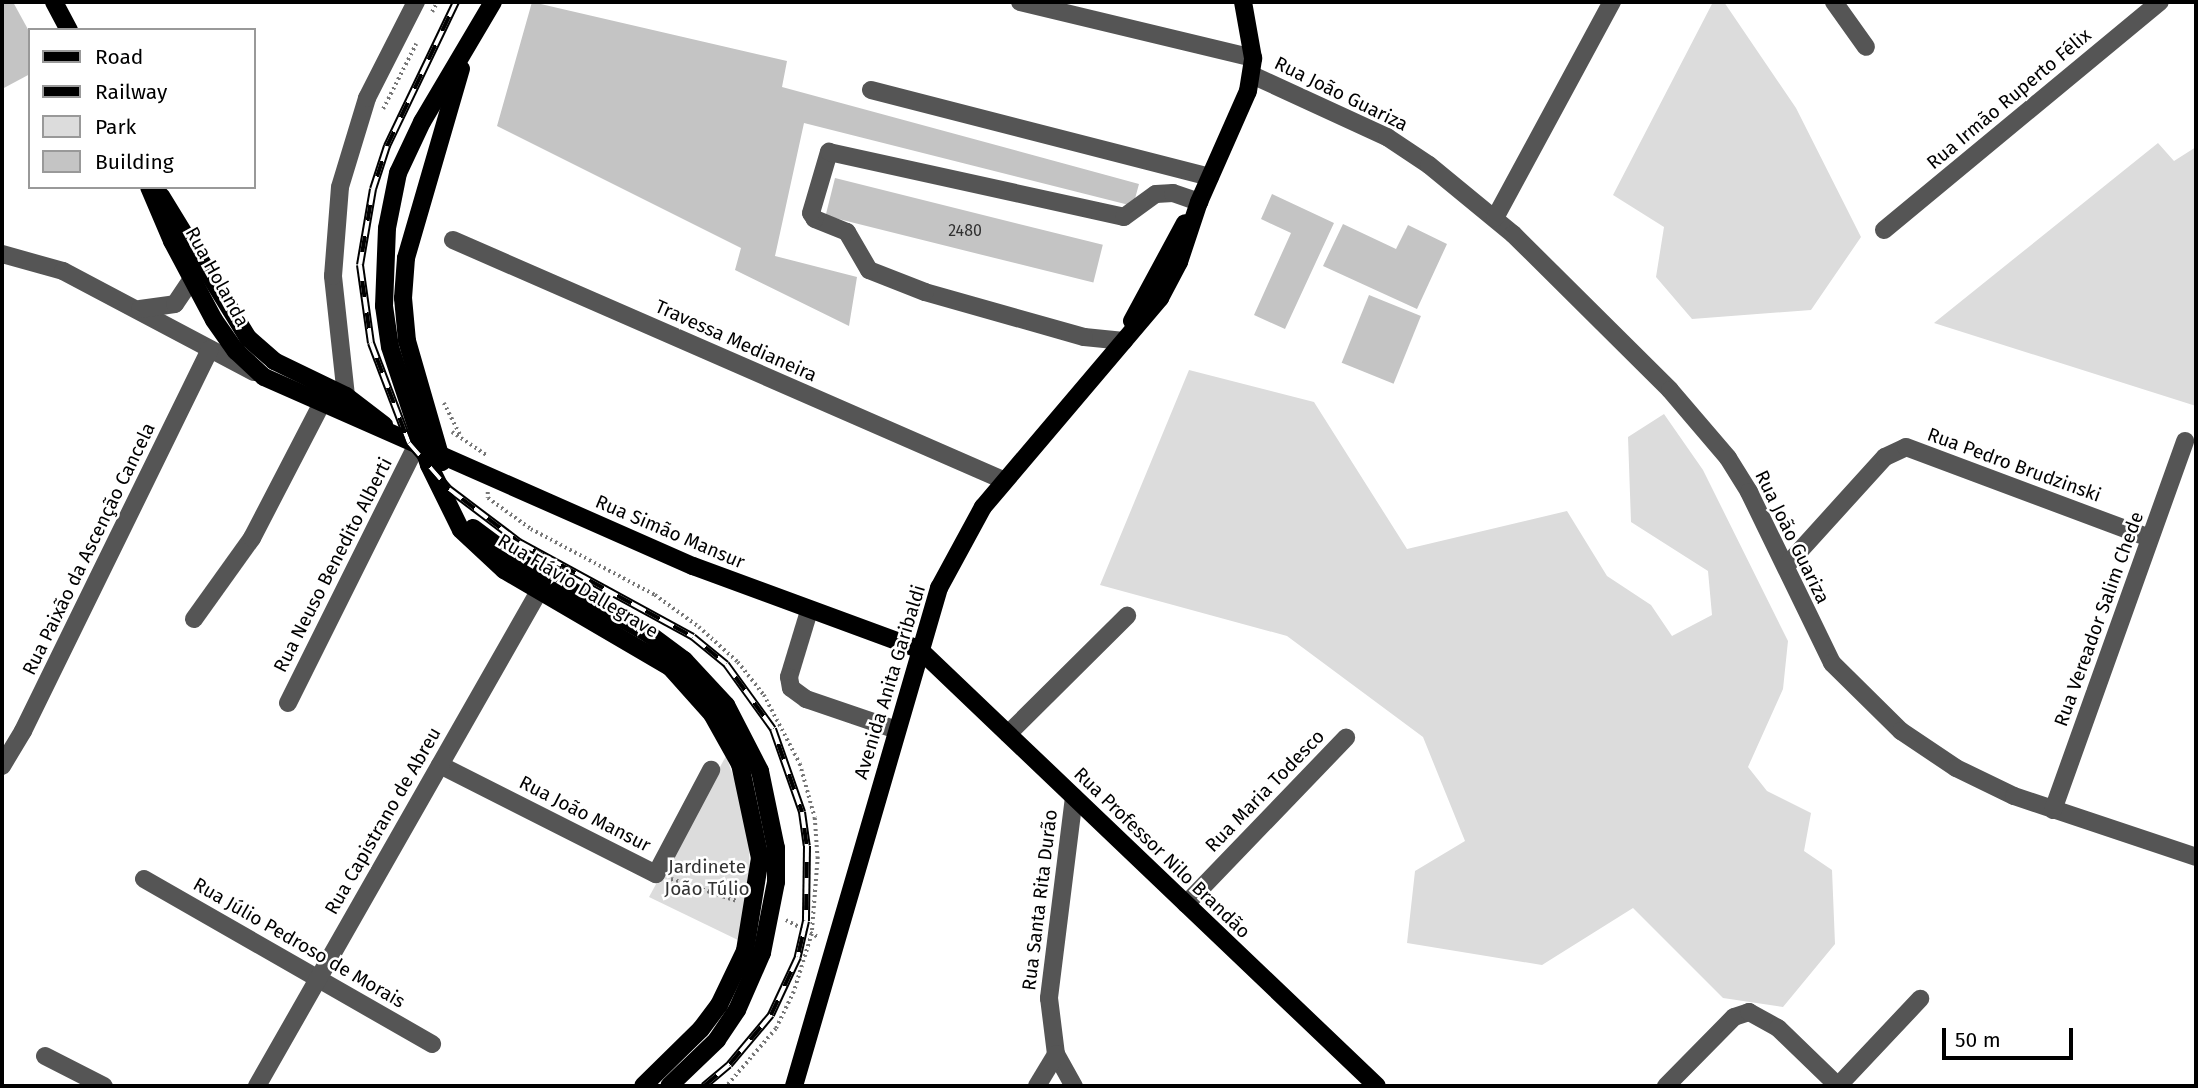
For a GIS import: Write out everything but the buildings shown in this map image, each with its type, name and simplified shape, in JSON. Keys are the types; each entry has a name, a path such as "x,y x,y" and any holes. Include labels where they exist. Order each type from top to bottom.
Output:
{"main road":[{"path":"54,2 68,28"},
{"name":"Rua Flávio Dallegrave","path":"493,2 409,146 387,228 384,306 390,347 422,449 468,522 485,540 543,584 648,652 691,688 712,714 740,764 752,803 760,858 755,906 745,951 719,1005 683,1049 643,1086"},
{"path":"1243,2 1252,66"},
{"name":"Rua Flávio Dallegrave","path":"422,449 402,298 406,258 467,49"},
{"name":"Avenida Anita Garibaldi","path":"794,1086 919,649 951,560 1003,480 1160,298 1179,262 1199,202 1252,66"},
{"name":"Rua Holanda","path":"150,189 192,279 223,335 264,377"},
{"name":"Rua Holanda","path":"156,189 236,323 274,361"},
{"name":"Rua Simão Mansur","path":"274,361 346,396 381,423 422,449"},
{"name":"Rua Simão Mansur","path":"264,377 321,405 693,566 809,611 919,649"},
{"path":"381,423 401,416 406,396"},
{"name":"Rua Flávio Dallegrave","path":"543,584 649,634 707,682 746,738 772,809 776,882 762,953 737,1010 717,1040 668,1086"},
{"name":"Rua Professor Nilo Brandão","path":"919,649 1377,1086"}],"street":[{"path":"346,396 333,276 341,187 367,98 416,2"},
{"name":"Rua João Guariza","path":"1020,2 1252,66 1387,137 1494,218 1699,421 1749,492 1832,663 1879,712 1956,768 2053,810 2196,857"},
{"path":"1494,218 1612,2"},
{"path":"1834,2 1866,47"},
{"name":"Rua Irmão Ruperto Félix","path":"1884,230 2160,2"},
{"path":"871,90 1210,177"},
{"path":"1124,341 1084,337 982,309 869,270 847,232 815,219 811,213 829,152 1124,218 1156,194 1173,193 1199,202"},
{"name":"Travessa Medianeira","path":"453,240 1003,480"},
{"name":"Rua Simão Mansur","path":"2,254 63,271 264,377"},
{"name":"Rua Simão Mansur","path":"131,307 150,310 175,303 192,279"},
{"name":"Rua Paixão da Ascenção Cancela","path":"2,766 210,349"},
{"path":"194,619 252,538 321,405"},
{"name":"Rua Vereador Salim Chede","path":"2053,810 2185,441"},
{"name":"Rua Pedro Brudzinski","path":"1786,566 1885,457 1906,447 2150,538"},
{"name":"Rua Neuso Benedito Alberti","path":"288,703 422,449"},
{"name":"Rua Capistrano de Abreu","path":"257,1086 316,977 543,584"},
{"path":"809,611 789,677 791,688 806,699 897,730"},
{"path":"1008,734 1127,616"},
{"name":"Rua Maria Todesco","path":"1186,904 1346,738"},
{"name":"Rua João Mansur","path":"440,765 656,874"},
{"path":"656,874 711,770"},
{"name":"Rua Santa Rita Durão","path":"1073,797 1050,975 1050,1027 1056,1054 1074,1086"},
{"name":"Rua Júlio Pedroso de Morais","path":"144,879 432,1044"},
{"path":"1666,1086 1734,1017 1749,1012 1778,1028 1838,1086 1920,999"},
{"path":"1037,1086 1056,1054"},
{"path":"45,1056 104,1086"}],"path":[{"path":"440,396 461,436 488,453"},
{"name":"Rua João Mansur","path":"656,874 755,906"},
{"path":"781,919 835,945"}],"green space":[{"path":"1713,2 1724,2 1796,108 1861,237 1811,310 1692,319 1656,277 1664,227 1613,195"},
{"path":"2158,143 2174,161 2196,147 2196,406 1934,323"},
{"path":"1189,370 1314,402 1407,549 1567,511 1607,576 1651,605 1672,636 1712,615 1708,571 1631,522 1628,437 1664,414 1703,470 1788,641 1783,689 1748,767 1767,791 1811,813 1804,851 1832,870 1835,944 1783,1007 1723,998 1633,908 1542,965 1407,943 1415,871 1465,841 1423,737 1287,636 1100,585"},
{"name":"Jardinete João Túlio","path":"726,756 739,792 749,846 750,876 740,941 649,897"}],"railway":[{"path":"456,2 387,146 373,189 360,265 371,343 409,443 449,489 519,542 693,637 726,664 773,729 802,812 807,846 806,921 798,957 771,1015 729,1065 704,1086"}]}
